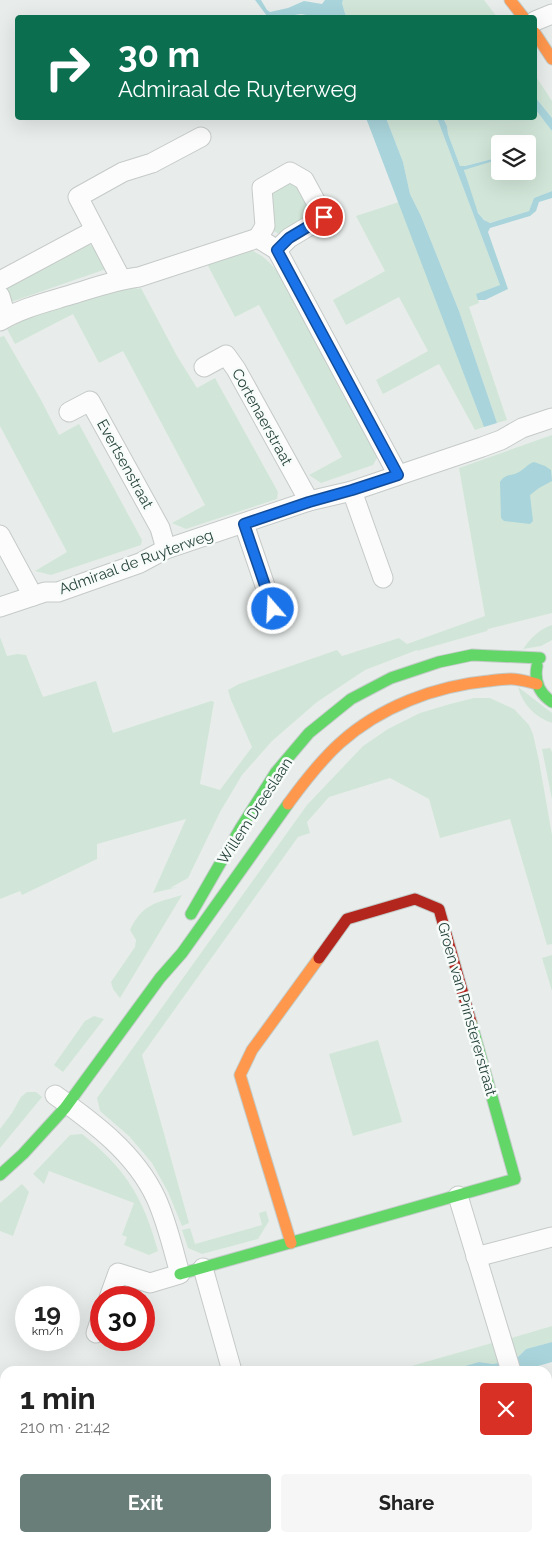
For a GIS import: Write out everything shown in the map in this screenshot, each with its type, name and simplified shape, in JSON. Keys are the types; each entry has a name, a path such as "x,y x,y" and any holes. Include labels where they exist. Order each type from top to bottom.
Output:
{"street":[{"path":"510,0 522,15"},
{"path":"537,20 552,14"},
{"path":"537,36 552,59"},
{"path":"121,279 78,197 123,172 152,163 201,137"},
{"path":"0,296 3,319 46,302 121,279 139,277 258,238 265,226 262,188 290,172 304,180 324,217 289,238 277,250"},
{"path":"0,281 95,230"},
{"path":"258,238 277,250 398,475"},
{"name":"Cortenaerstraat","path":"204,367 226,355 309,502"},
{"name":"Evertsenstraat","path":"70,412 90,401 160,528 166,549"},
{"name":"Admiraal de Ruyterweg","path":"0,608 45,592 58,592 140,563 166,549 501,440 522,428 552,418"},
{"path":"352,490 383,578"},
{"path":"244,524 273,609"},
{"path":"0,535 33,596"},
{"name":"Willem Dreeslaan","path":"0,1176 33,1145 61,1100 180,955 297,792 322,761 356,730 382,714 437,690 460,684 513,679 537,684 536,670 543,654 472,656 439,662 391,678 351,699 309,733 276,772 186,922"},
{"path":"537,684 540,692 546,699 552,702"},
{"name":"Groen van Prinstererstraat","path":"180,1274 203,1268 458,1196 515,1179 439,909 415,899 347,918 252,1050 240,1075 291,1243"},
{"name":"Willem Dreeslaan","path":"157,981 172,947"},
{"path":"61,1100 114,1141 144,1178 155,1196 165,1220 180,1274 150,1283 118,1273 113,1286"},
{"path":"458,1196 509,1363"},
{"path":"476,1257 552,1236"},
{"path":"203,1268 231,1366"}],"green space":[{"path":"343,0 484,0 495,15 345,15"},
{"path":"537,78 552,101 552,118 537,99"},
{"path":"537,112 552,131 552,191 534,198 529,211 489,223 483,219 475,206 464,169 491,162 491,180 536,180 536,135 491,135 491,159 460,166 444,120 537,120"},
{"path":"387,120 438,120 500,285 477,294 479,303 469,307 507,420 497,423 459,311 421,216 410,194 403,162"},
{"path":"290,182 297,185 308,203 310,211 300,224 279,234 272,230 270,196 275,189"},
{"path":"399,202 484,427 475,430 439,364 383,394 376,380 428,351 399,297 346,325 333,300 385,271 356,216"},
{"path":"81,246 95,246 106,269 11,302 6,292 8,287"},
{"path":"250,250 265,258 282,278 344,397 359,418 377,458 373,465 321,483 309,475 342,457 259,305 235,317 206,262"},
{"path":"135,285 137,289 141,288 177,356 197,388 215,378 278,492 277,499 186,529 172,523 205,505 123,351 99,363 73,314 15,344 7,329 30,317"},
{"path":"4,336 59,435 79,424 142,540 141,545 51,575 35,571 67,552 0,426 0,337"},
{"path":"552,435 552,613 417,650 365,670 317,702 272,741 242,775 220,812 188,878 170,888 178,887 153,893 186,819 97,844 97,859 22,895 20,891 0,899 0,637 7,656 26,655 43,697 96,681 113,733 211,701 214,702 200,784 220,790 252,747 228,690 239,684 337,650 342,656 399,638 407,644 485,616 459,468"},
{"path":"552,625 552,640 541,646 523,649 535,635"},
{"path":"518,687 552,713 552,723 530,710"},
{"path":"474,698 490,698 514,709 529,725 533,734 552,835 552,944 547,945 510,819 440,838 429,799 390,778 329,797 307,822 310,833 298,837 142,1055 189,1223 182,1226 168,1192 152,1163 129,1136 100,1111 97,1098 307,805 363,746 388,729 420,713"},
{"path":"550,748 552,752 552,799 542,749"},
{"path":"182,895 120,998 113,989 111,982 135,947 136,940 130,930 135,921 151,905"},
{"path":"552,955 552,991 542,958"},
{"path":"94,1016 104,1019 63,1072 54,1065 85,1021"},
{"path":"378,1040 402,1122 353,1136 329,1054"},
{"path":"27,1092 36,1092 42,1097 0,1148 0,1129 21,1097"},
{"path":"82,1134 110,1159 131,1185 146,1215 158,1251 149,1255 124,1245 127,1237 122,1235 134,1203 49,1171 44,1184 33,1174 70,1135"},
{"path":"22,1184 29,1192 13,1236 0,1231 0,1203"},
{"path":"266,1211 269,1221 258,1239 202,1254 188,1248 182,1230 190,1228 195,1244 262,1225 259,1213"},
{"path":"552,1326 552,1342 526,1349 518,1357 513,1358 508,1339"},
{"path":"492,1343 498,1363 479,1362 465,1366 412,1366"}],"water":[{"path":"255,0 261,0 270,12 288,8 304,1 322,4 325,0 343,0 345,15 301,14 266,15"},
{"path":"537,99 552,118 552,131 537,112"},
{"path":"367,120 387,120 403,162 410,194 421,216 459,311 497,423 484,427"},
{"path":"438,120 444,120 447,126 448,134 460,166 491,159 491,162 464,170 478,213 484,220 490,223 529,211 534,198 552,191 552,198 539,202 536,211 530,216 490,228 488,232 508,289 485,300 478,300 476,294 500,285"},
{"path":"534,462 551,470 552,481 530,495 533,521 530,524 504,521 501,518 500,482 506,476 519,472"},
{"path":"552,1342 552,1362 538,1366 465,1366 479,1362 498,1363 518,1357 526,1349"}],"traffic: fast":[{"path":"191,914 240,829 276,772 309,733 351,699 391,678 439,662 472,655 540,658"},
{"path":"537,666 536,677 538,686 552,702"},
{"path":"0,1175 23,1154 65,1108 160,978 182,953 288,804"},
{"path":"180,1274 515,1179 471,1022"}],"traffic: slow":[{"path":"510,0 522,15"},
{"path":"537,36 552,59"},
{"path":"288,804 312,772 340,743 356,730 390,709 428,693 468,684 511,679 537,684"},
{"path":"291,1243 240,1075 252,1050 319,958"}],"traffic: jam":[{"path":"319,958 347,919 415,899 439,909 471,1022"}],"route":[{"path":"273,609 244,524 398,475 277,250 289,238 324,217"}]}
